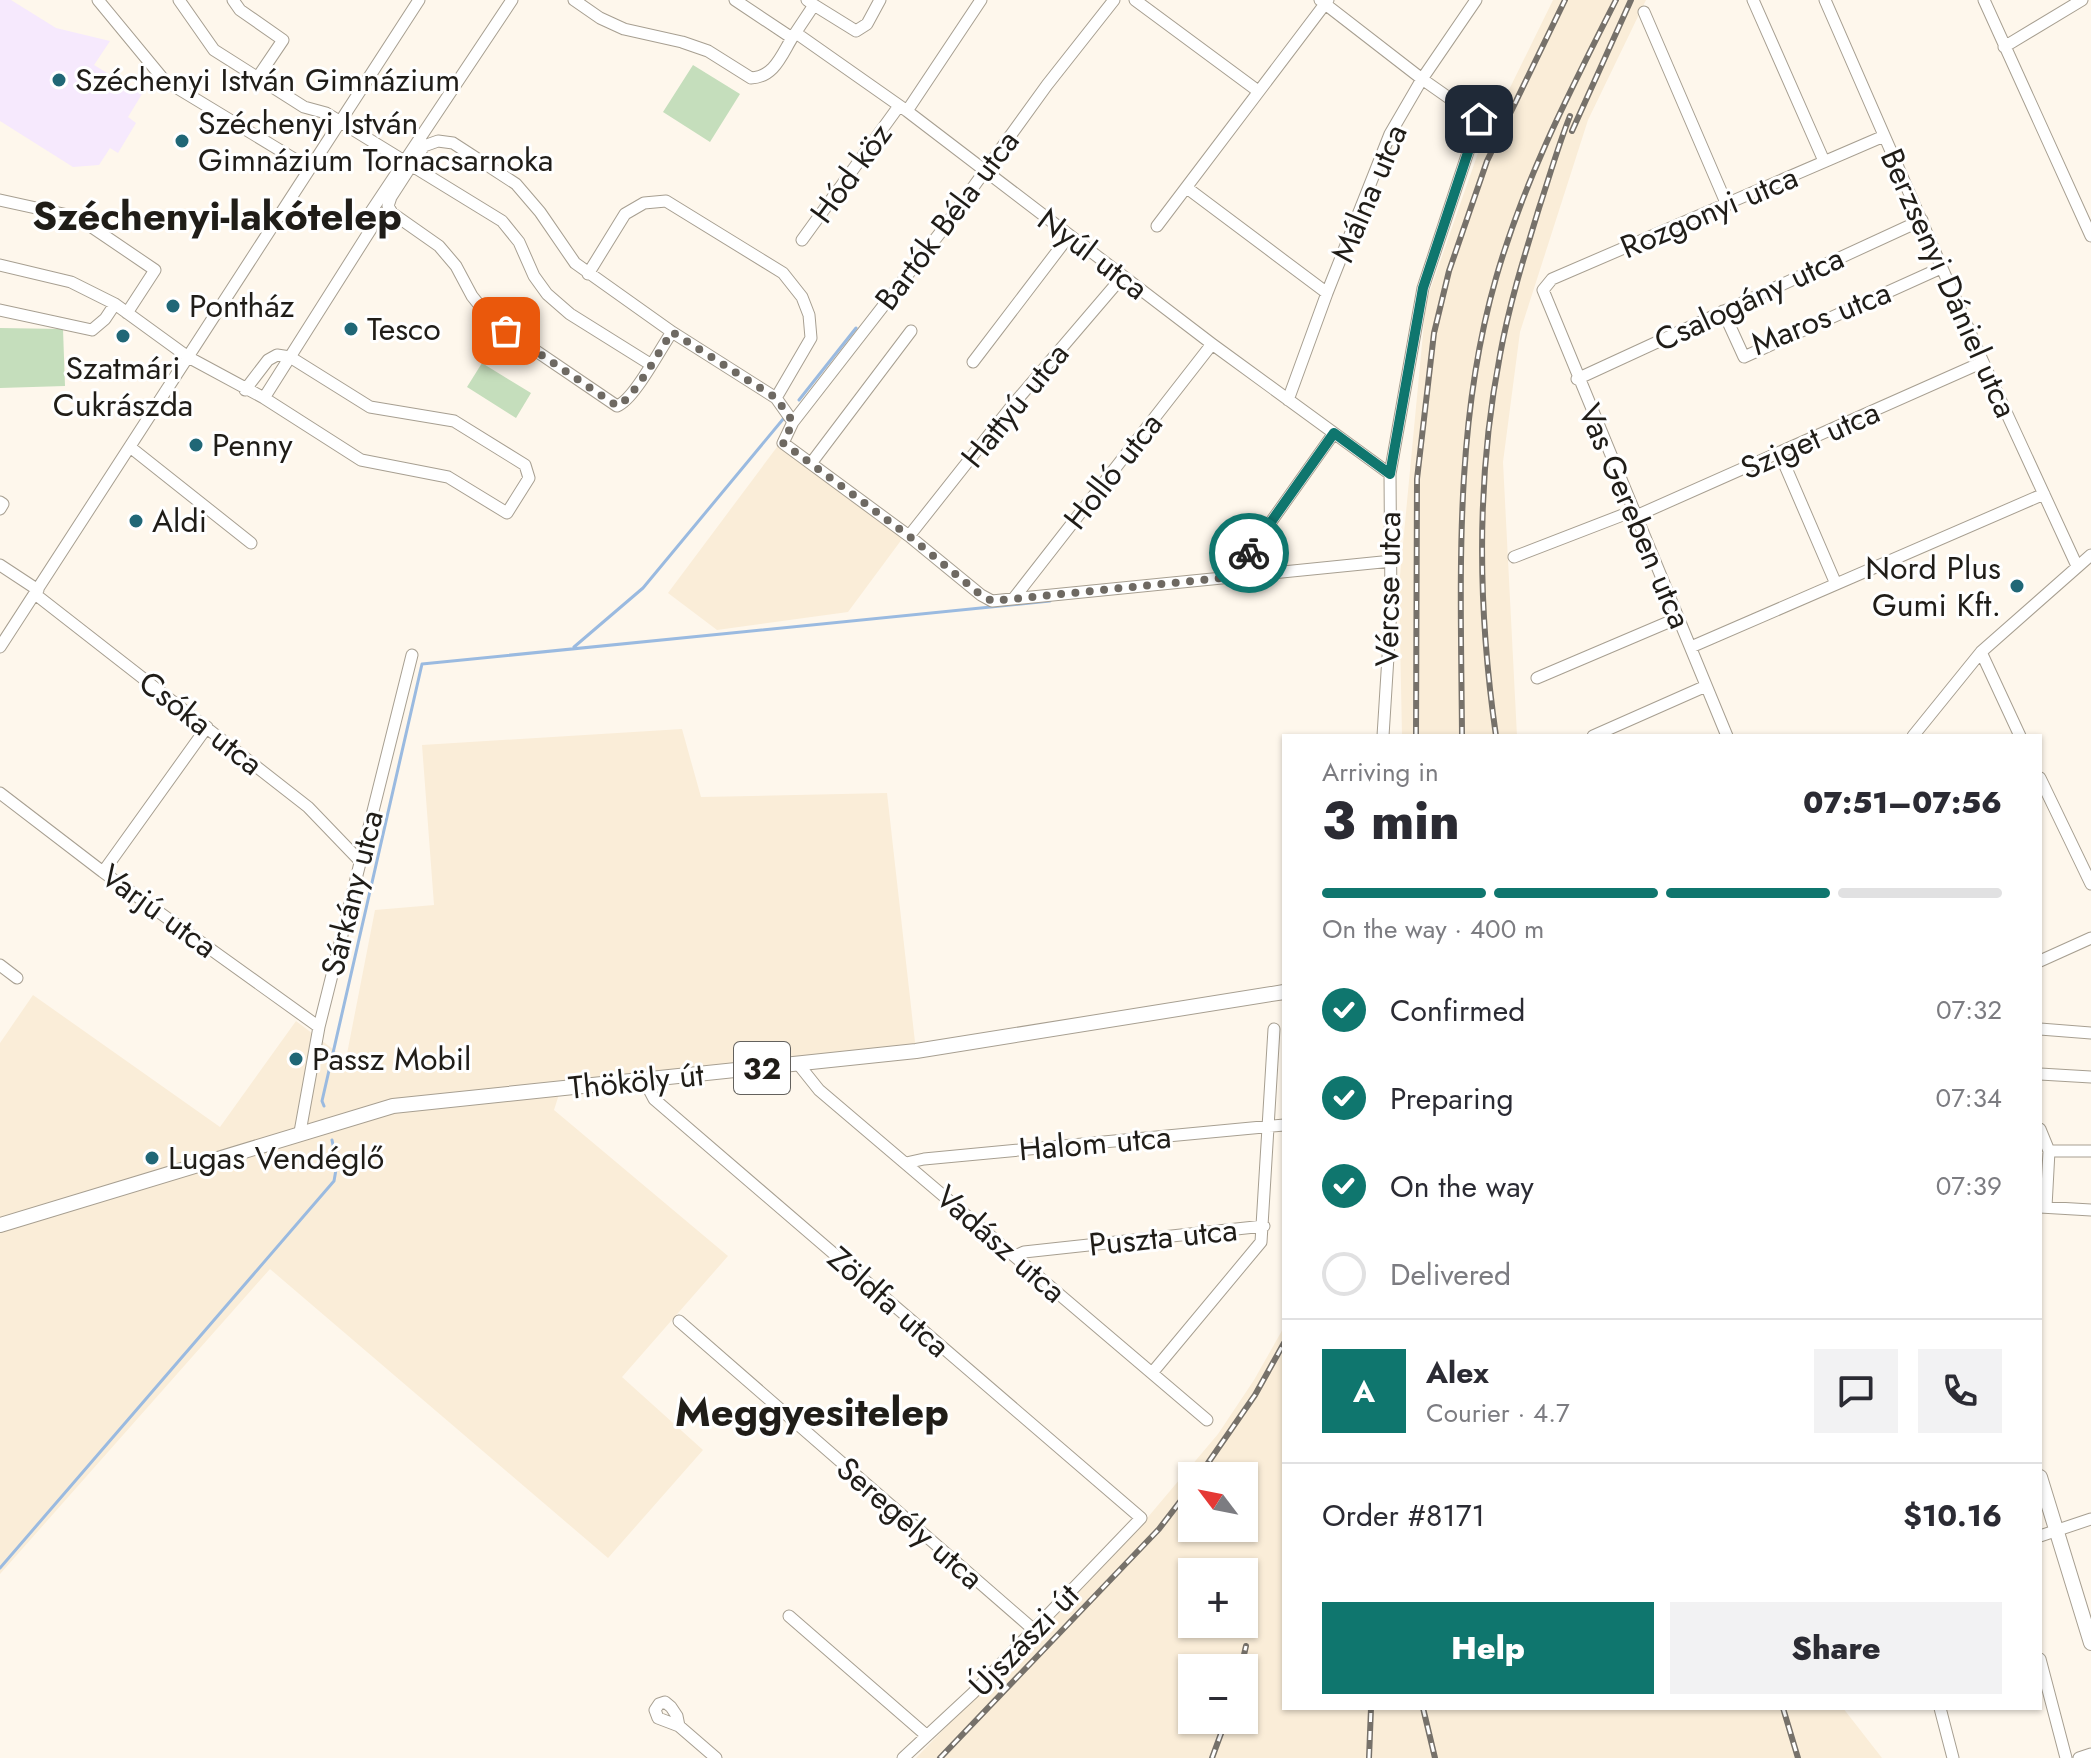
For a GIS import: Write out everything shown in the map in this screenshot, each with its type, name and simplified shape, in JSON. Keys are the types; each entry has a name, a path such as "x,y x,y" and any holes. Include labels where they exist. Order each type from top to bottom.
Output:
{"main road":[{"name":"Thököly út","path":"0,1225 393,1106 916,1051 1282,992"},
{"path":"2042,1484 2091,1643"}],"street":[{"path":"98,0 164,80 296,160 312,165"},
{"path":"179,0 214,50 304,107 326,113 502,221 519,242 534,276 547,294 570,314 650,364"},
{"path":"233,0 240,10 283,40 258,77"},
{"path":"0,647 419,0"},
{"path":"512,0 408,164 388,206 392,213 439,246 492,321 617,406 624,403 635,390 672,332"},
{"path":"574,0 600,18 624,29 708,51 751,78 766,75 773,69 811,2 856,31 867,24 880,0"},
{"name":"Nyúl utca","path":"735,0 903,108 1212,344 1390,474"},
{"name":"Hód köz","path":"802,240 981,0"},
{"name":"Bartók Béla utca","path":"812,462 783,443 793,422 940,233 1047,85 1114,0"},
{"path":"1135,0 1258,91"},
{"name":"Málna utca","path":"1288,400 1390,134 1422,79 1476,0"},
{"path":"1753,0 1824,161"},
{"name":"Berzsenyi Dániel utca","path":"1825,0 1941,268 2077,566"},
{"path":"1984,0 2091,236"},
{"path":"2004,47 2082,0"},
{"path":"1157,226 1325,1 1422,79"},
{"path":"1644,12 1727,205"},
{"name":"Vércse utca","path":"1383,734 1392,561 1390,474 1423,288 1479,119 1422,79"},
{"name":"Rozgonyi utca","path":"1543,296 1546,284 1552,279 1884,136"},
{"path":"264,398 371,229 370,213 424,146 438,141 453,143 516,184 540,212 575,263 672,332 776,398 793,422"},
{"path":"1187,188 1327,293"},
{"path":"0,200 77,217 155,270 127,313"},
{"path":"588,274 625,214 644,203 666,201 783,273 802,297 809,315 811,338 776,398"},
{"name":"Csalogány utca","path":"1577,379 1922,220"},
{"path":"973,362 1069,236"},
{"path":"0,265 71,282 115,304 188,357 245,390 264,398 361,460 448,477 507,513 529,478 525,465 454,421 370,407 290,357 277,355 268,360 245,390"},
{"name":"Maros utca","path":"1723,311 1744,357 1941,268"},
{"name":"Hattyú utca","path":"909,536 1011,407 1123,276"},
{"name":"Vas Gereben utca","path":"1543,296 1726,734"},
{"path":"0,310 92,330 105,319 115,304"},
{"path":"911,331 812,462 992,601 1392,561"},
{"name":"Holló utca","path":"1014,598 1212,344"},
{"name":"Sziget utca","path":"1514,557 1635,513 1780,454 1983,362"},
{"path":"1232,577 1334,433"},
{"path":"130,447 251,543"},
{"path":"1780,454 1836,584"},
{"path":"1691,647 2044,494"},
{"path":"1915,734 1981,652 2091,555"},
{"name":"Csóka utca","path":"0,565 308,807 359,860"},
{"path":"1537,678 1678,618"},
{"path":"1981,652 2019,734"},
{"name":"Sárkány utca","path":"300,1132 319,1027 412,655"},
{"path":"1598,734 1706,686"},
{"path":"103,872 207,727"},
{"path":"2042,782 2091,884"},
{"name":"Varjú utca","path":"0,793 103,872 319,1027"},
{"path":"2042,960 2091,938"},
{"path":"0,965 17,978"},
{"path":"1152,1373 1261,1242 1274,1029"},
{"path":"2042,1029 2091,1033"},
{"name":"Vadász utca","path":"799,1065 819,1090 1207,1420"},
{"path":"2042,1074 2091,1077"},
{"name":"Zöldfa utca","path":"644,1080 654,1099 1141,1518"},
{"name":"Halom utca","path":"906,1163 1282,1125"},
{"path":"2042,1134 2049,1151 2043,1207 2091,1210"},
{"path":"2049,1151 2091,1151"},
{"name":"Puszta utca","path":"1015,1256 1024,1252 1264,1226"},
{"name":"Seregély utca","path":"679,1321 1034,1630"},
{"name":"Újszászi út","path":"903,1758 973,1693 1141,1518"},
{"path":"2042,1535 2091,1519"},
{"path":"789,1616 926,1735"},
{"path":"2042,1667 2066,1758"},
{"path":"1941,1710 1953,1758"},
{"path":"679,1726 716,1758"},
{"path":"2079,1758 2091,1754"}],"shaded area":[{"name":"Széchenyi István Gimnázium","path":"0,0 11,0 56,28 110,41 94,65 142,94 128,117 136,123 118,153 110,148 99,165 73,167 0,121"},
{"path":"1553,0 1646,0 1588,120 1520,332 1503,462 1517,734 1402,734 1399,586 1426,302 1478,153"},
{"path":"780,443 905,535 848,612 717,630 668,593"},
{"path":"682,729 701,797 887,793 916,1051 561,1088 554,1110 728,1256 622,1377 703,1450 608,1558 270,1269 0,1574 0,1043 33,995 220,1127 296,1021 346,1059 375,910 434,905 422,745"},
{"path":"1282,1331 1282,1710 1845,1710 1882,1758 916,1758 1148,1517 1178,1481 1178,1542 1258,1542 1258,1462 1194,1462 1218,1434 1254,1380"}],"green space":[{"path":"693,65 740,94 710,142 663,112"},
{"path":"0,328 63,329 65,386 0,388"},
{"path":"482,363 531,393 516,418 467,387"}],"waterway":[{"path":"799,400 856,328"},
{"path":"574,647 643,588 784,418"},
{"path":"324,1106 322,1101 422,664 1050,601"},
{"path":"0,1568 334,1181 337,1164 332,1140"}],"railway":[{"path":"1416,734 1417,479 1434,333 1449,271 1487,161 1565,0"},
{"path":"1462,734 1462,506 1472,391 1482,334 1507,242 1534,171 1616,0"},
{"path":"1572,131 1631,0"},
{"path":"1496,734 1486,641 1482,545 1492,402 1517,281 1570,116"},
{"path":"1209,1462 1255,1395 1282,1347"},
{"path":"940,1758 1159,1529 1178,1504"},
{"path":"1244,1654 1246,1646"},
{"path":"1369,1758 1371,1710"},
{"path":"1423,1710 1435,1758"},
{"path":"1784,1710 1798,1758"},
{"path":"1212,1758 1221,1734"}],"way so far":[{"path":"506,331 617,406 624,403 635,390 672,332 776,398 793,422 783,443 992,601 1232,577 1249,553"}],"place":[{"name":"Széchenyi István Gimnázium","path":"59,80"},
{"name":"Széchenyi István Gimnázium Tornacsarnoka","path":"182,141"},
{"name":"Pontház","path":"173,306"},
{"name":"Tesco","path":"351,329"},
{"name":"Szatmári Cukrászda","path":"123,336"},
{"name":"Penny","path":"196,445"},
{"name":"Aldi","path":"136,521"},
{"name":"Nord Plus Gumi Kft.","path":"2017,586"},
{"name":"Passz Mobil","path":"296,1059"},
{"name":"Lugas Vendéglő","path":"152,1158"}],"district":[{"name":"Széchenyi-lakótelep","path":"217,216"},
{"name":"Meggyesitelep","path":"812,1412"}],"route":[{"path":"1249,553 1334,433 1390,474 1423,288 1479,119"}]}
